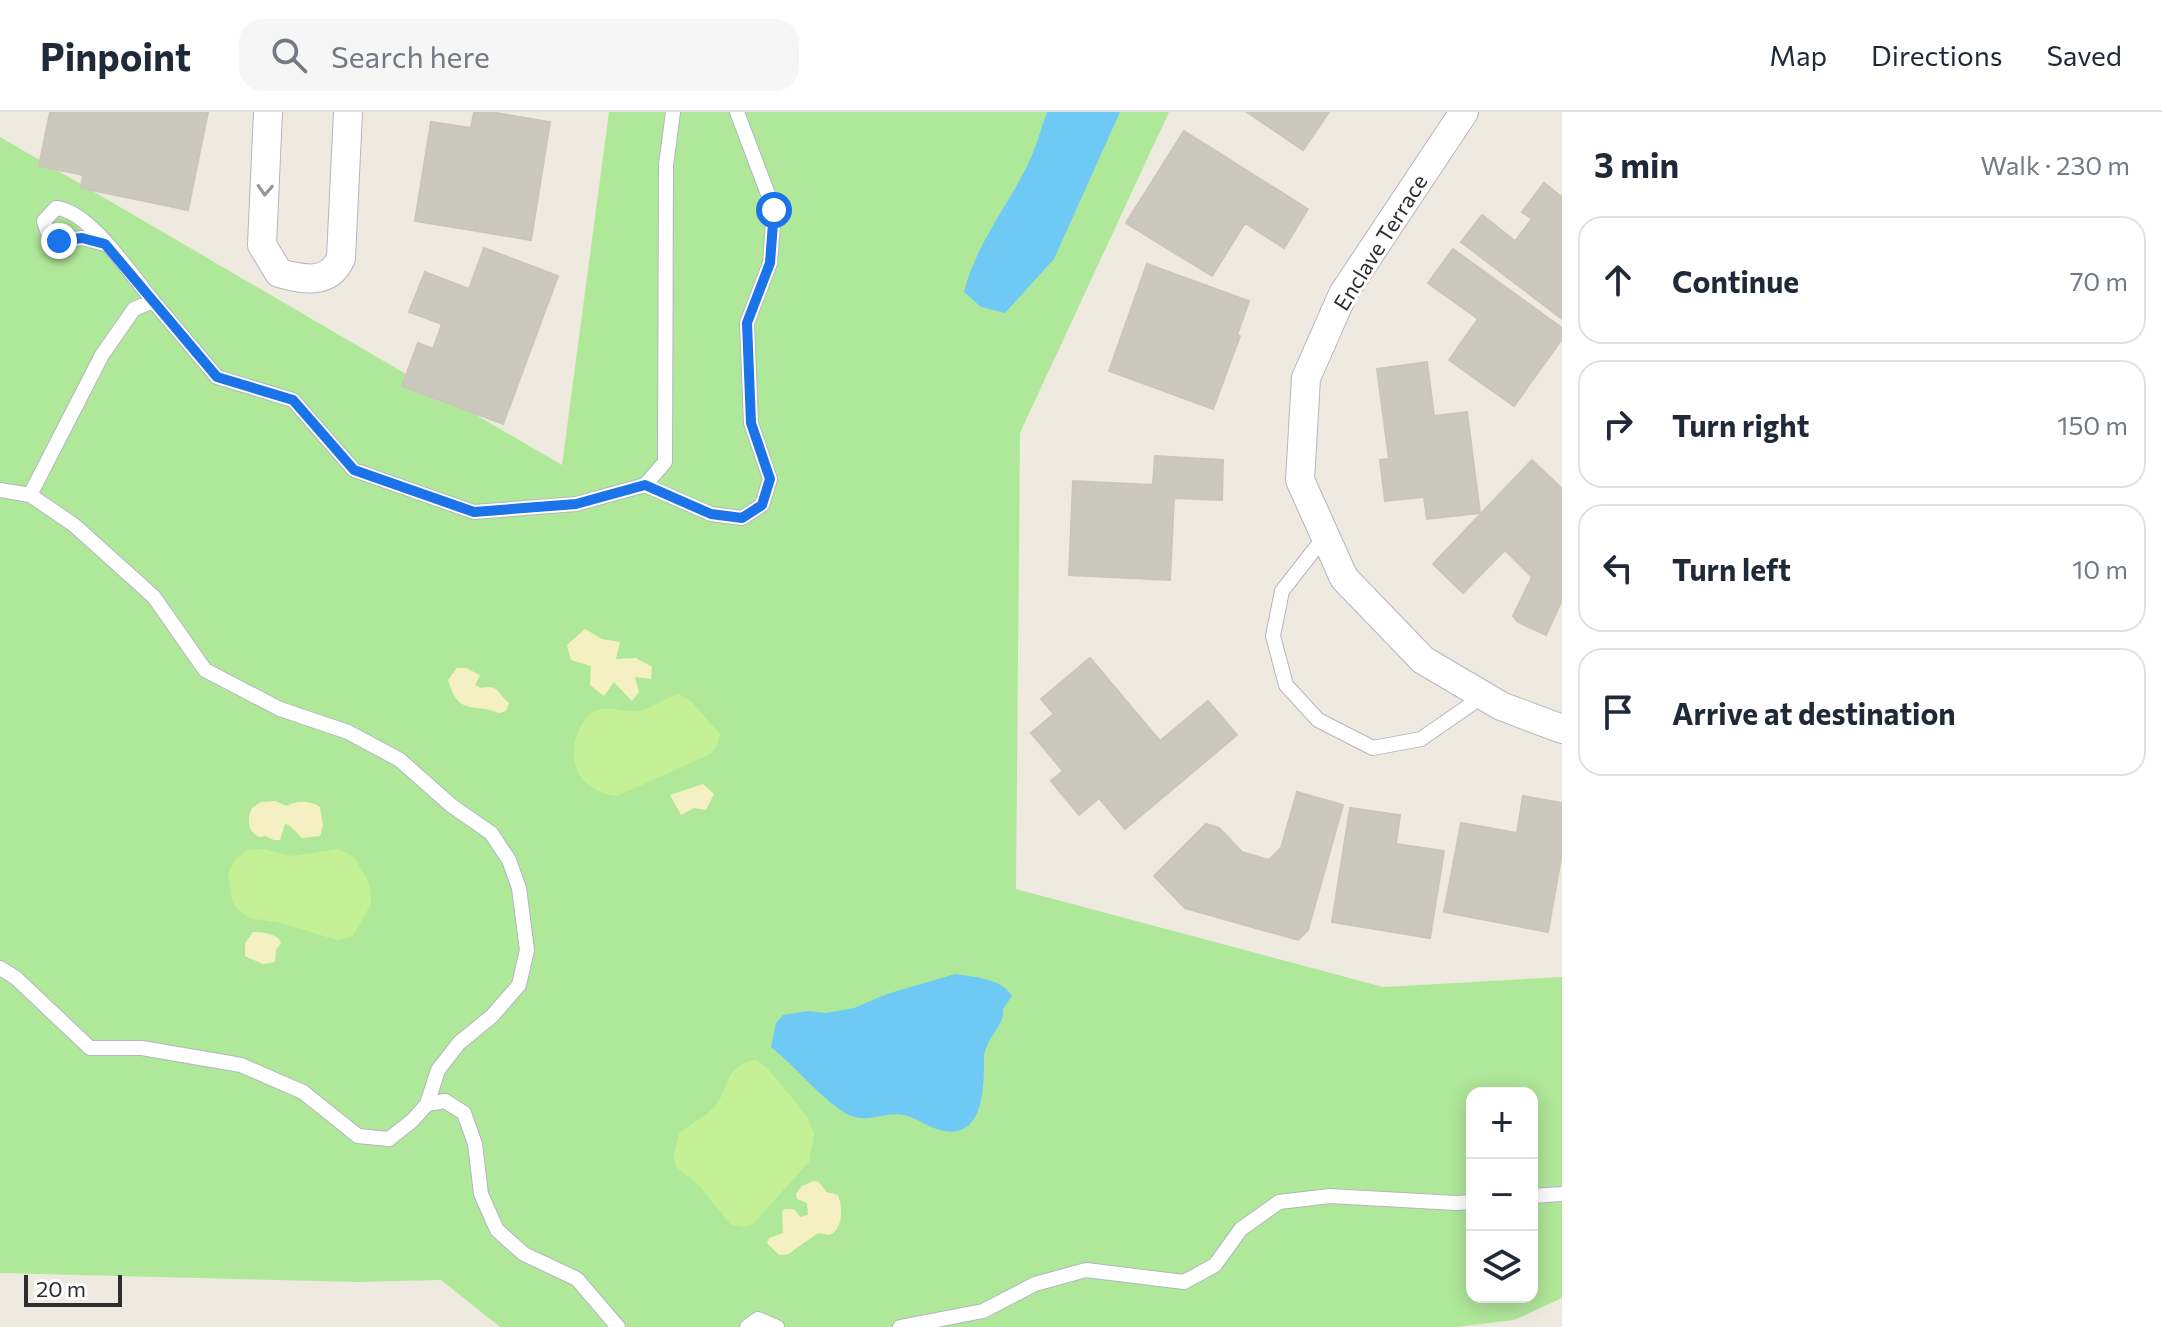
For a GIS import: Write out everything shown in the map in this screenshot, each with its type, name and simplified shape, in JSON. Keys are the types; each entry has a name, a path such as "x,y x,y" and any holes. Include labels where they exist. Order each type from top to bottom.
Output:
{"street":[{"path":"268,112 262,245 279,273 303,279 324,277 337,268 341,258 348,112"},
{"name":"Enclave Terrace","path":"1464,112 1343,294 1306,378 1300,480 1344,578 1423,660 1501,706 1562,729"}],"lane":[{"path":"105,244 217,377 293,400 354,470 474,512 576,504 645,485 665,462 666,165 673,112"},
{"path":"645,485 711,514 742,518 762,505 770,479 751,423 747,323 770,263 774,210 737,112"},
{"path":"30,495 102,355 134,309 153,301"},
{"path":"0,490 30,495 74,525 154,597 205,670 280,709 348,732 400,760 452,806 491,833 509,860 519,888 527,950 519,985 492,1016 452,1052 438,1070 427,1104 389,1139 358,1136 303,1092 241,1065 142,1048 90,1048 16,978 0,968"},
{"path":"1325,535 1282,591 1273,636 1286,685 1318,720 1373,748 1421,739 1483,696"},
{"path":"427,1104 445,1101 464,1113 475,1144 481,1194 497,1230 524,1254 577,1279 618,1327"},
{"path":"1538,1196 1562,1194"},
{"path":"900,1327 983,1311 1035,1284 1086,1270 1184,1282 1215,1265 1241,1229 1279,1202 1330,1196 1466,1202"},
{"path":"747,1327 758,1319 777,1327"}],"green space":[{"path":"609,112 1169,112 1020,433 1016,889 1383,987 1562,977 1562,1298 1514,1320 1456,1327 500,1327 441,1280 358,1282 0,1273 0,137 562,465"},
{"path":"679,694 691,701 720,734 711,754 617,796 595,789 580,776 574,747 588,716 602,709 639,711"},
{"path":"262,849 292,856 338,849 354,857 367,879 371,904 353,936 337,940 281,923 249,918 238,910 232,901 228,873 236,858 248,850"},
{"path":"756,1060 766,1067 795,1101 814,1134 809,1162 752,1225 742,1227 730,1224 697,1183 677,1168 673,1157 679,1133 715,1106 738,1066"}],"sand":[{"path":"585,629 602,639 620,642 616,659 636,658 652,667 651,679 635,677 639,692 632,701 614,682 604,696 590,685 591,666 571,660 567,645"},
{"path":"457,668 466,668 480,675 475,685 498,691 509,703 506,711 499,713 462,704 452,692 448,680"},
{"path":"703,784 714,794 706,810 694,808 681,815 670,795"},
{"path":"275,801 287,806 304,802 320,807 323,826 320,836 302,838 285,824 280,840 255,834 249,824 252,808 261,802"},
{"path":"253,932 270,934 280,940 275,962 263,964 245,956 245,943"},
{"path":"819,1182 826,1192 838,1195 840,1223 830,1235 818,1233 789,1254 779,1255 767,1243 769,1238 783,1233 782,1212 785,1209 794,1209 800,1217 808,1215 807,1203 797,1199 796,1194 802,1186"}],"water":[{"path":"1047,112 1120,112 1054,259 1005,313 981,307 964,292 969,276 983,244 1029,163"},
{"path":"955,974 994,982 1012,996 987,1045 979,1108 967,1127 957,1131 939,1130 904,1115 865,1118 848,1115 771,1047 776,1023 783,1015 854,1008 887,994"}],"building":[{"path":"50,112 208,112 188,210 81,188 83,175 39,166"},
{"path":"474,112 550,122 531,240 415,221 431,122 471,128"},
{"path":"1247,112 1329,112 1303,150"},
{"path":"1184,131 1308,209 1284,248 1245,223 1212,276 1126,223"},
{"path":"1544,183 1562,197 1562,319 1461,242 1482,215 1515,241 1532,219 1522,212"},
{"path":"484,248 558,276 503,424 402,386 418,343 433,349 442,324 409,312 425,272 469,289"},
{"path":"1453,249 1562,328 1562,339 1514,406 1449,360 1478,319 1428,283"},
{"path":"1147,264 1249,301 1237,335 1240,336 1213,409 1109,371"},
{"path":"1427,362 1434,416 1467,412 1480,513 1427,519 1424,497 1385,501 1380,460 1389,459 1377,369"},
{"path":"1155,456 1223,460 1222,500 1174,498 1170,580 1069,575 1073,481 1153,485"},
{"path":"1532,460 1562,489 1562,600 1546,635 1518,622 1513,616 1532,577 1505,550 1463,593 1433,564"},
{"path":"1090,658 1160,741 1208,701 1237,735 1125,829 1099,798 1079,815 1051,781 1063,771 1031,733 1054,714 1041,699"},
{"path":"1297,792 1343,805 1308,930 1298,940 1185,908 1154,876 1206,824 1219,828 1242,852 1269,860 1281,848"},
{"path":"1523,796 1562,803 1562,853 1548,932 1444,912 1461,823 1517,833"},
{"path":"1350,808 1400,815 1396,844 1444,851 1430,938 1332,922"}],"route":[{"path":"59,241 82,238 105,244 217,377 293,400 354,470 474,512 576,504 645,485 711,514 742,518 762,505 770,479 751,423 747,323 770,263 774,210"}]}
